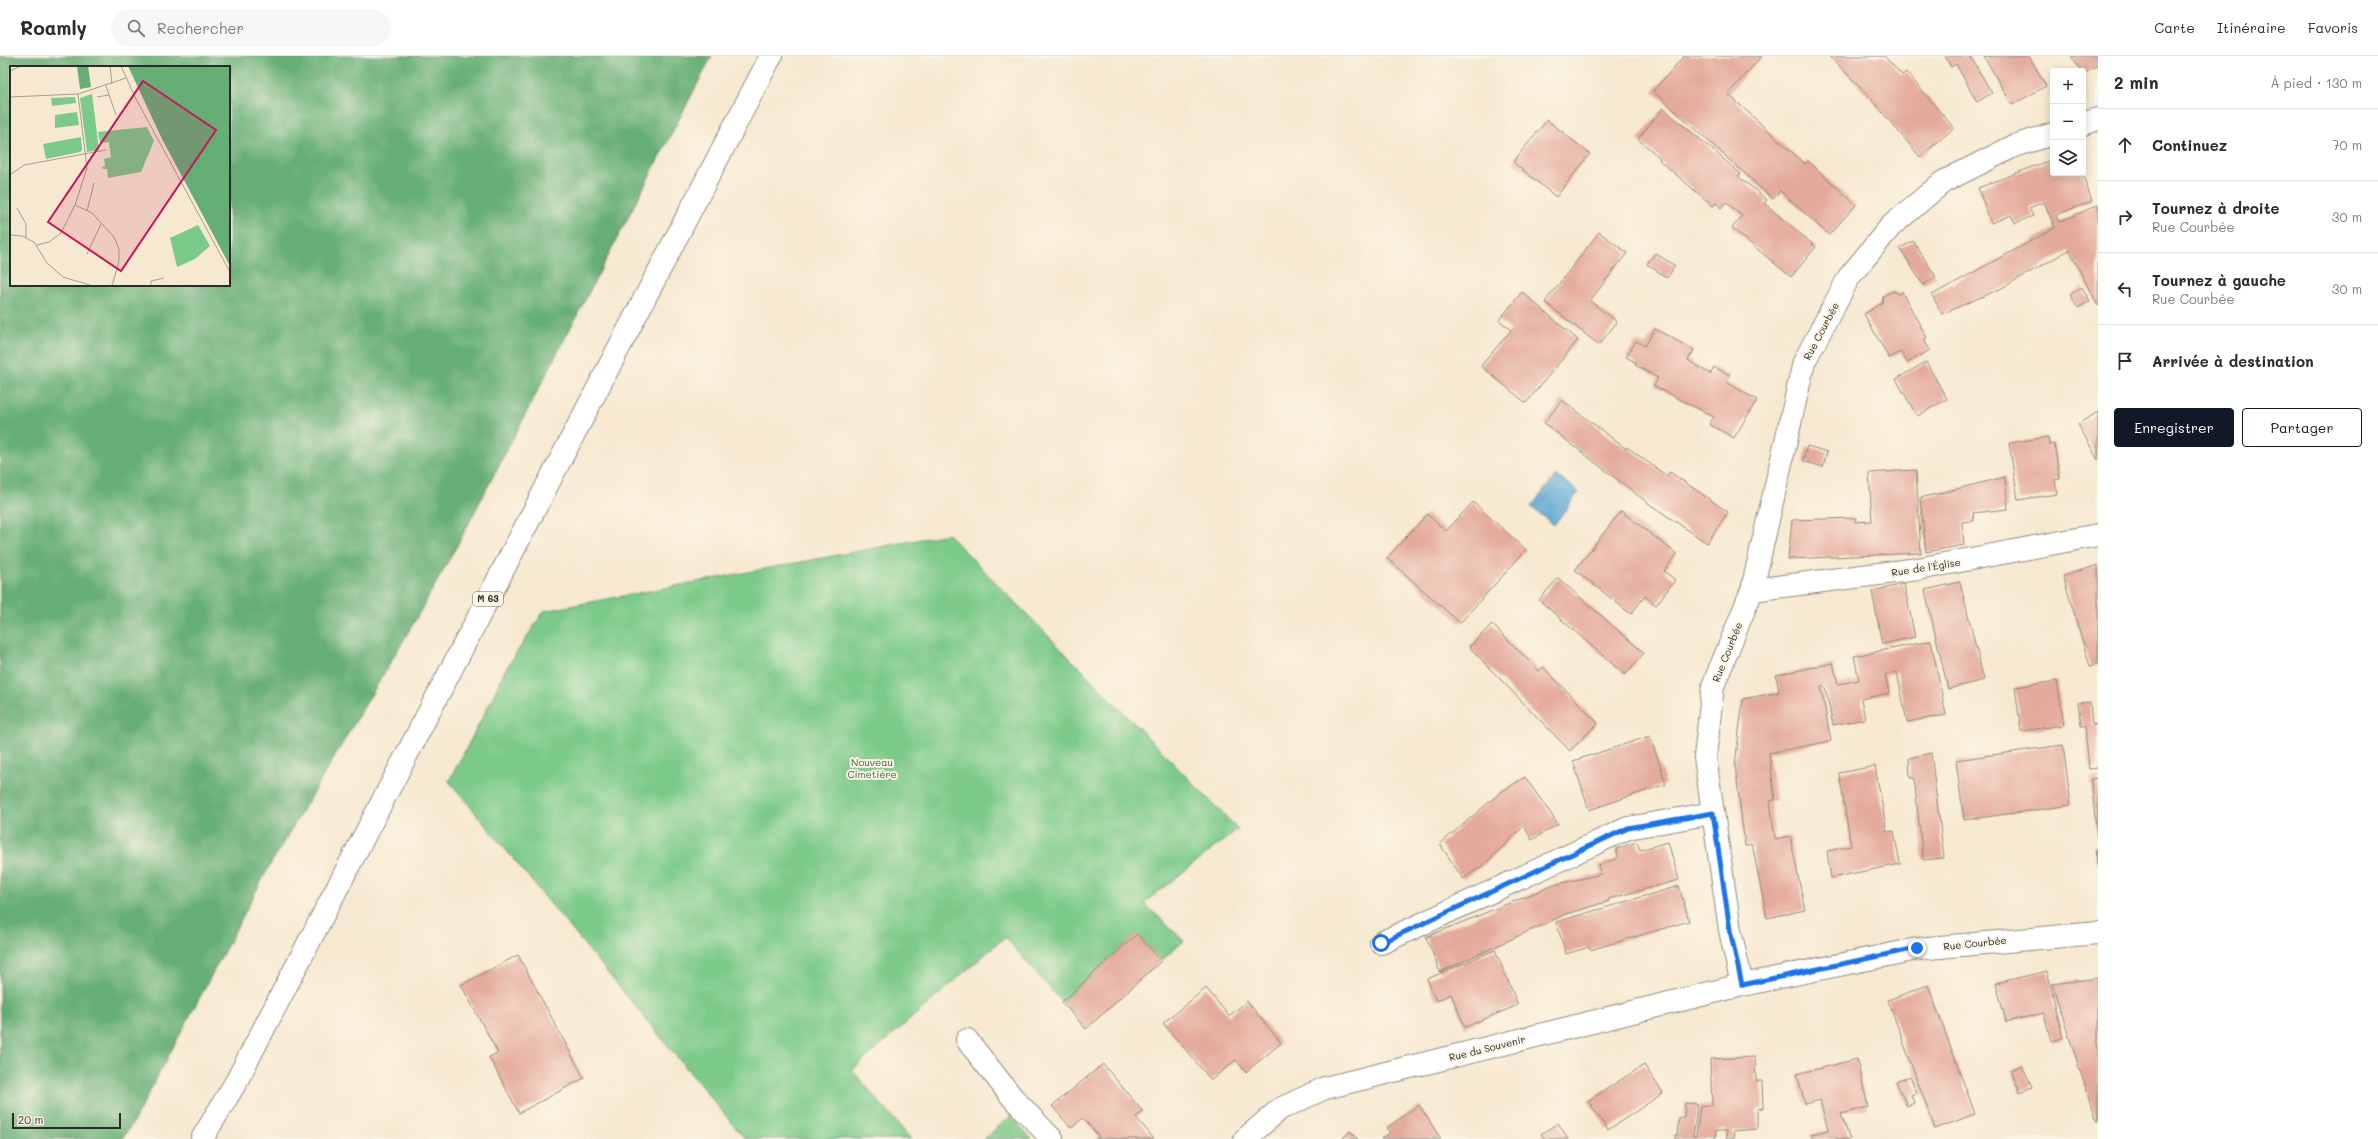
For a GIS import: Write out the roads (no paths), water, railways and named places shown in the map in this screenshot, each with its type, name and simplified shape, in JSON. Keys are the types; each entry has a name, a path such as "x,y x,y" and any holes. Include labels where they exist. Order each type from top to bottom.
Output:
{"street":[{"name":"M 63","path":"202,1139 236,1082 771,56"},
{"path":"2086,123 2098,119"},
{"name":"Rue Courbée","path":"2050,135 2014,146 1943,182 1891,226 1850,277 1804,362 1752,590 1713,686 1705,757 1730,930 1742,985 1917,948 2098,933"},
{"name":"Rue de l'Église","path":"1752,590 1918,569 2098,535"},
{"path":"1381,943 1628,828 1713,813"},
{"name":"Rue du Souvenir","path":"1245,1139 1280,1109 1325,1088 1742,985"},
{"path":"967,1040 1012,1098 1052,1139"}],"water":[{"path":"1556,475 1579,492 1554,525 1531,507"}],"park label":[{"name":"Nouveau Cimetière","path":"872,768"}]}
